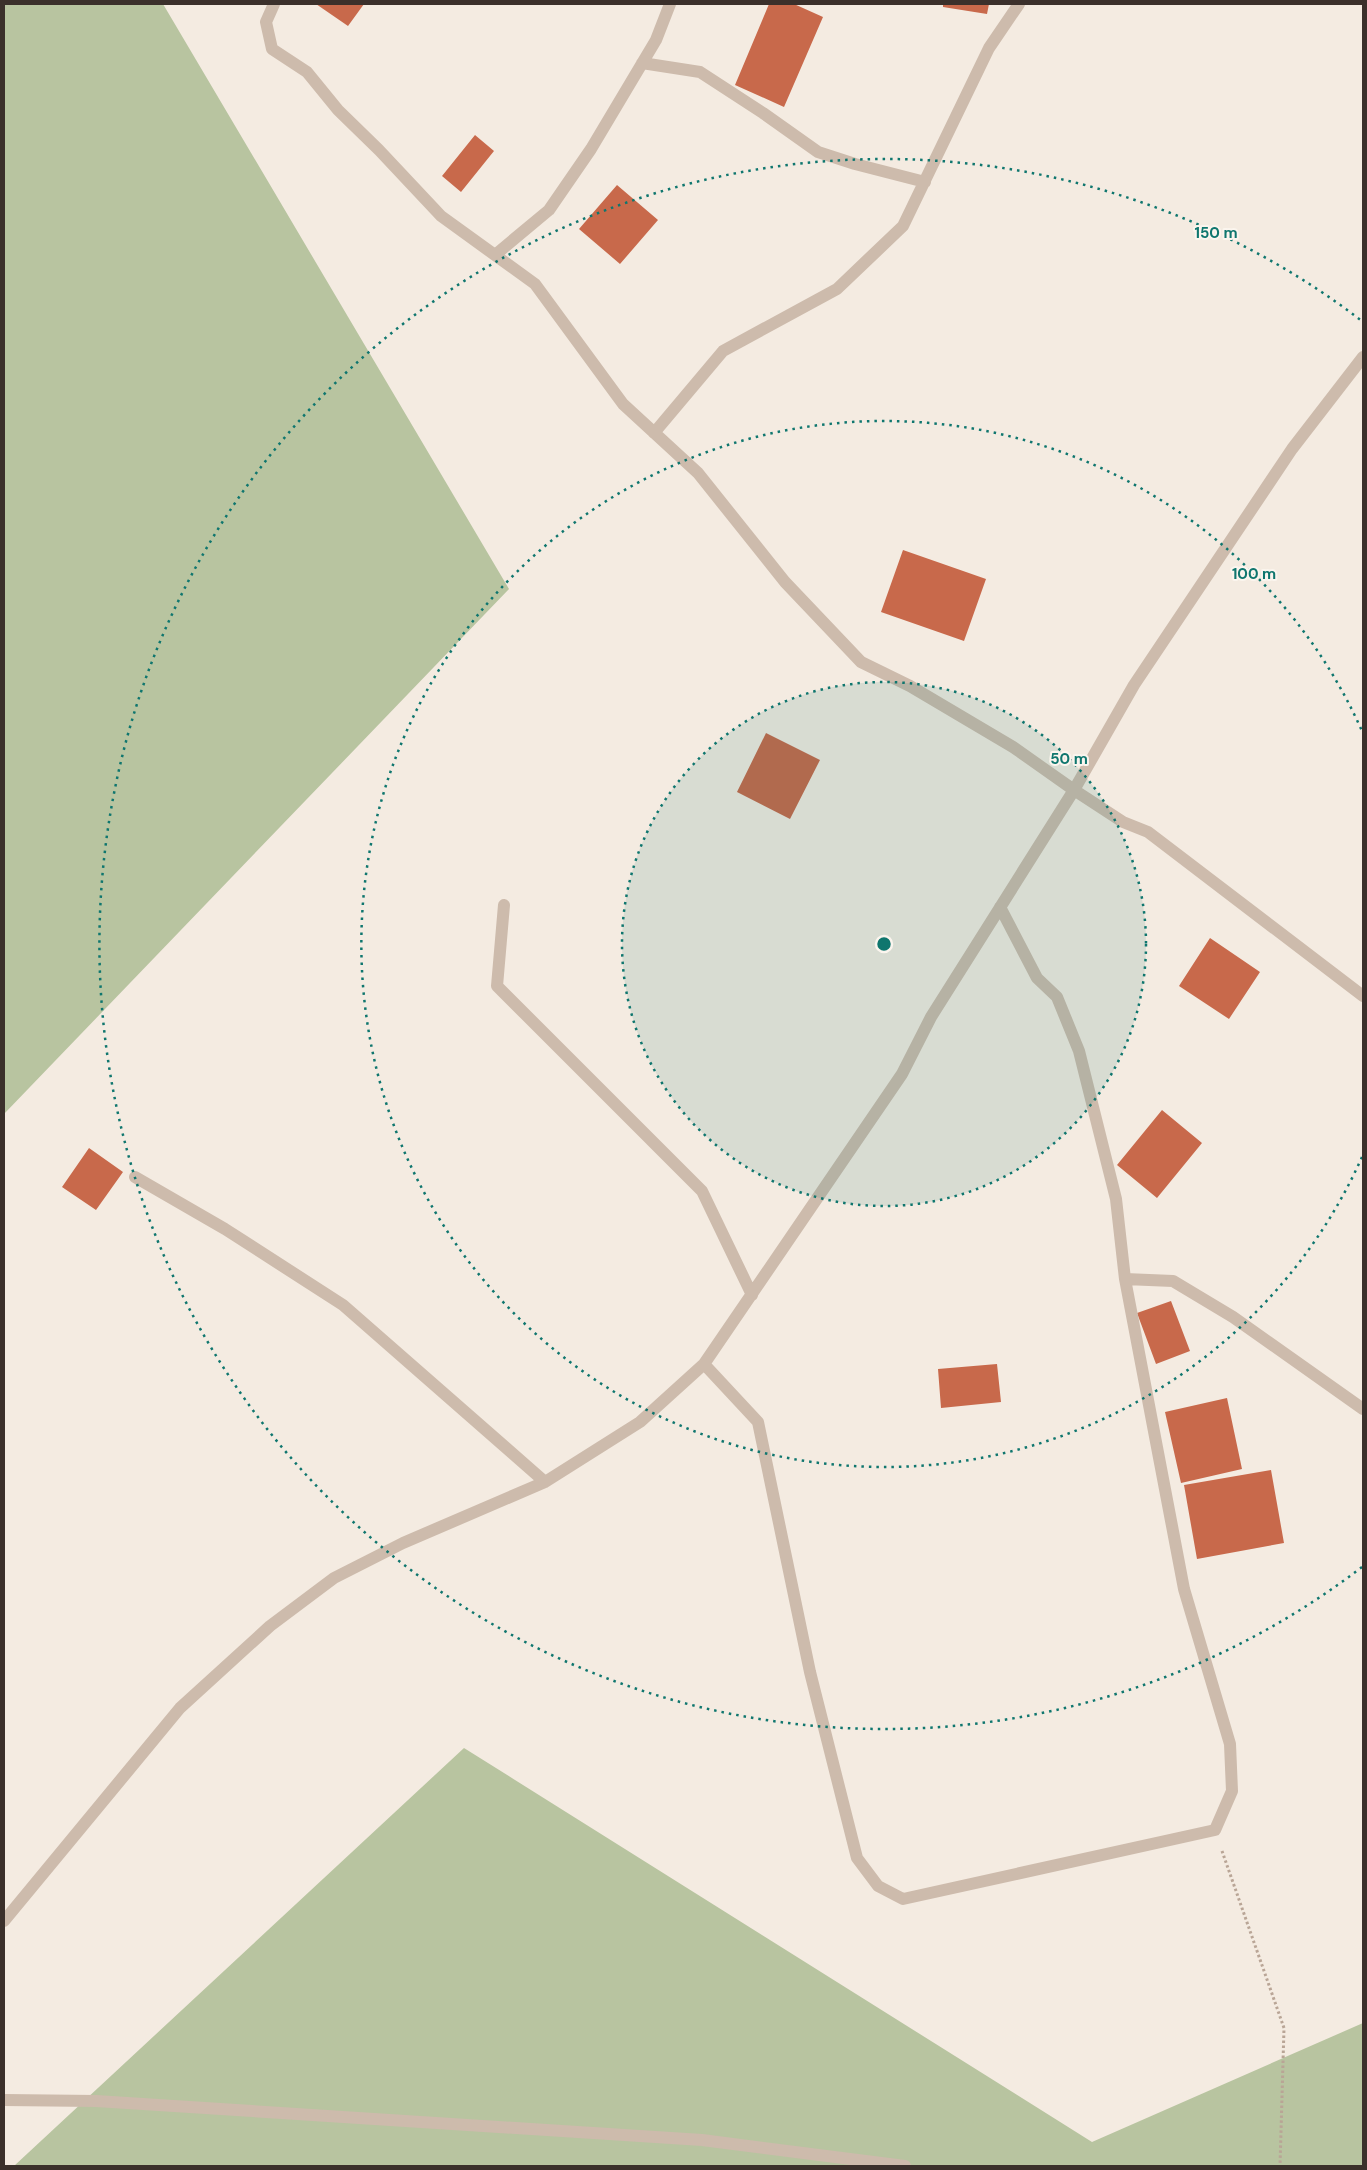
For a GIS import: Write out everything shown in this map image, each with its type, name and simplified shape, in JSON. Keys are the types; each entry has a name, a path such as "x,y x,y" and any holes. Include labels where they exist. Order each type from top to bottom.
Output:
{"street":[{"path":"274,4 266,22 272,49 307,72 338,110 379,150 441,216 534,284 623,404 698,473 785,582 861,662 910,686 1013,747 1123,822 1148,832 1363,996"},
{"path":"495,254 549,210 591,150 656,40 670,4"},
{"path":"654,433 723,351 837,289 903,226 989,48 1019,4"},
{"path":"642,63 700,72 818,152 855,164 925,182"},
{"path":"4,1920 8,1904 180,1708 270,1626 334,1578 403,1543 545,1482 640,1422 704,1364 902,1074 931,1017 1074,790 1134,685 1292,449 1363,357"},
{"path":"504,905 497,986 702,1191 752,1295"},
{"path":"704,1364 758,1422 810,1672 857,1858 878,1886 903,1899 1215,1830 1232,1791 1230,1744 1184,1589 1125,1279 1116,1199 1079,1051 1057,997 1037,978 1000,907"},
{"path":"135,1177 226,1230 343,1305 545,1482"},
{"path":"1125,1279 1173,1281 1233,1317 1363,1409"},
{"path":"4,2100 96,2101 702,2140 905,2166"}],"path":[{"path":"1215,1830 1284,2028 1280,2166"}],"green space":[{"path":"4,4 163,4 509,589 4,1114"},
{"path":"464,1748 1092,2142 1363,2023 1363,2166 14,2166"}],"building":[{"path":"316,4 364,4 348,26"},
{"path":"769,4 794,4 823,17 784,107 735,85"},
{"path":"943,4 989,4 987,14 943,7"},
{"path":"475,135 494,151 461,192 442,176"},
{"path":"617,185 658,220 620,264 579,229"},
{"path":"903,550 986,579 964,641 881,612"},
{"path":"766,733 820,760 790,819 737,792"},
{"path":"1210,938 1260,972 1229,1019 1179,986"},
{"path":"1162,1110 1202,1143 1157,1198 1117,1165"},
{"path":"89,1148 123,1172 96,1210 62,1187"},
{"path":"1171,1301 1190,1351 1156,1364 1137,1313"},
{"path":"997,1364 1001,1402 941,1408 938,1369"},
{"path":"1227,1398 1242,1469 1181,1483 1165,1412"},
{"path":"1271,1470 1284,1543 1197,1559 1184,1485"}]}
